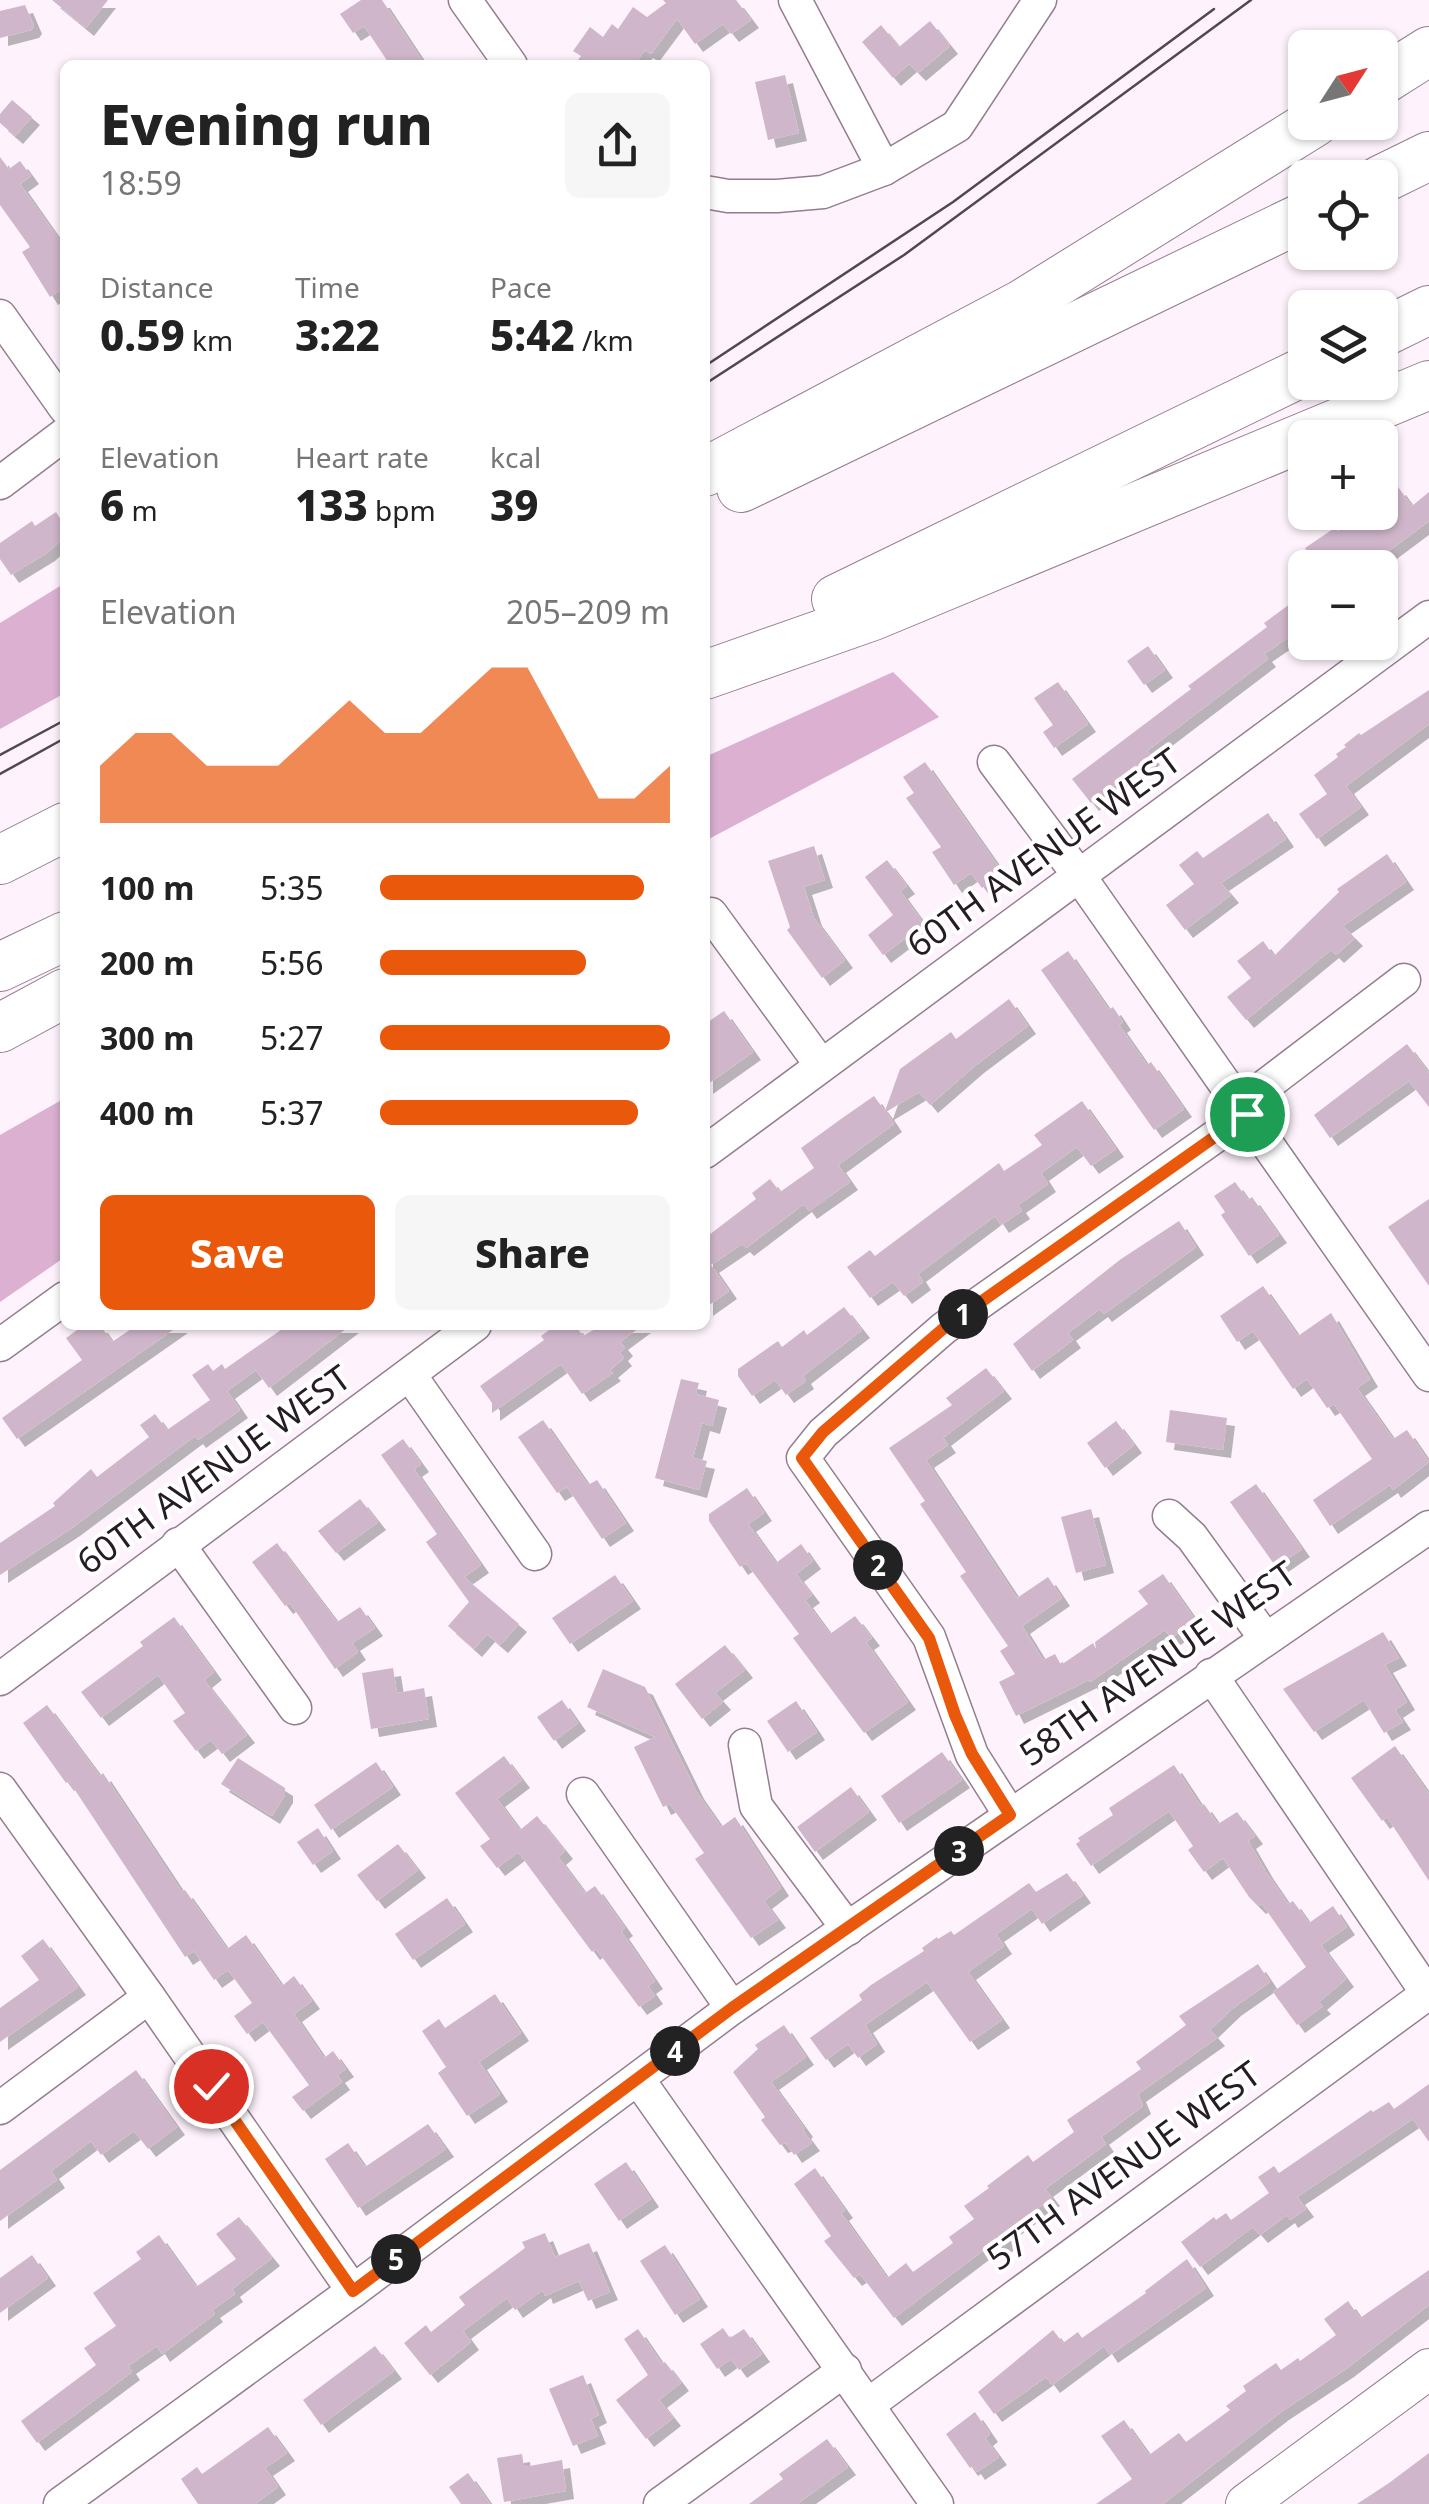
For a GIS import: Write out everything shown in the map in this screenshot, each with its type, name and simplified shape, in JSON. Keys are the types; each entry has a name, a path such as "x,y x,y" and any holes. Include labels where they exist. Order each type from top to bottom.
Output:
{"highway":[{"path":"1398,71 1429,51"},
{"path":"710,469 1022,304 1288,139"},
{"path":"1398,171 1429,156"},
{"path":"710,504 1288,224"},
{"path":"1398,325 1429,310"},
{"path":"710,661 1288,379"},
{"path":"710,672 873,616 1429,385"},
{"path":"0,860 60,830"},
{"path":"0,967 60,938"},
{"path":"0,1028 60,996"}],"main road":[{"path":"1246,2504 1429,2369"}],"street":[{"path":"465,0 507,60"},
{"path":"795,0 884,169"},
{"path":"710,193 777,196 824,192 884,169 957,126 1037,2"},
{"path":"0,316 60,401"},
{"path":"0,483 60,438"},
{"name":"60TH AVENUE WEST","path":"710,1148 1429,617"},
{"path":"994,762 1429,1374"},
{"path":"711,914 821,1066"},
{"path":"1010,1815 972,1754 929,1638 802,1458 823,1432 944,1328 1247,1114 1256,1092 1404,980"},
{"path":"0,1344 60,1302"},
{"name":"60TH AVENUE WEST","path":"0,1679 468,1330"},
{"path":"410,1374 535,1554"},
{"path":"1169,1516 1192,1536 1265,1638"},
{"name":"58TH AVENUE WEST","path":"60,2504 732,2008 1429,1527"},
{"path":"178,1544 296,1708"},
{"path":"1211,1675 1428,1995"},
{"path":"745,1745 756,1806 848,1929"},
{"path":"0,1789 150,1997 353,2291"},
{"path":"582,1794 732,2008"},
{"name":"57TH AVENUE WEST","path":"868,2404 1428,1995"},
{"path":"0,2108 150,1997"},
{"path":"638,2079 937,2504"},
{"path":"660,2504 845,2370"}],"shaded area":[{"path":"60,586 60,696 0,729 0,623"},
{"path":"893,672 939,717 710,838 710,755"},
{"path":"60,1101 60,1260 0,1302 0,1135"}],"building":[{"path":"52,0 108,0 86,28"},
{"path":"361,0 382,0 422,60 387,60 364,26 353,33 340,14"},
{"path":"663,0 736,0 751,20 731,34 723,24 695,44 677,19 651,54 645,50 638,60 578,60 581,56 573,51 590,27 603,37 612,24 618,29 633,7 647,17 666,3"},
{"path":"25,5 34,26 31,30 0,38 0,11"},
{"path":"930,21 950,46 918,73 909,64 893,78 862,42 881,25 899,47"},
{"path":"785,75 799,133 768,140 755,82"},
{"path":"12,100 32,117 15,136 0,123 0,114"},
{"path":"0,157 9,169 20,161 31,176 20,184 60,241 60,290 50,297 22,252 30,247 0,205"},
{"path":"1398,487 1412,506 1429,492 1429,521 1390,550 1305,548 1332,530 1398,530"},
{"path":"56,512 60,518 60,541 11,575 0,559 0,543 32,521 35,526"},
{"path":"1288,605 1288,638 1264,654 1268,659 1147,751 1152,757 1091,803 1072,779 1191,689 1188,686 1267,627 1264,623"},
{"path":"1148,646 1165,670 1144,685 1127,661"},
{"path":"1058,682 1088,724 1054,748 1043,732 1053,725 1034,698"},
{"path":"1429,690 1429,724 1346,786 1361,807 1317,839 1299,814 1327,794 1314,775 1338,757 1336,754 1359,733"},
{"path":"925,762 1003,873 982,888 971,873 954,885 932,852 941,847 906,798 914,793 903,777"},
{"path":"1268,813 1286,839 1221,883 1231,895 1185,930 1166,905 1194,884 1179,865 1197,851 1203,858"},
{"path":"814,846 825,880 804,887 814,918 845,960 822,978 787,930 790,927 768,861"},
{"path":"1387,854 1406,882 1343,926 1355,938 1336,955 1331,950 1246,1020 1227,997 1251,978 1237,961 1263,941 1274,956 1339,892 1337,889"},
{"path":"887,860 907,886 900,891 924,924 883,955 868,935 893,915 865,877"},
{"path":"1068,951 1109,1010 1113,1007 1123,1022 1119,1025 1147,1065 1151,1062 1184,1109 1154,1130 1041,970"},
{"path":"1009,999 1028,1026 930,1105 919,1092 886,1112 894,1124 838,1165 850,1182 809,1211 804,1204 746,1248 742,1244 711,1265 729,1291 710,1304 710,1234 756,1199 752,1193 770,1179 780,1192 814,1168 801,1148 874,1096 885,1111 900,1069 951,1032 956,1039"},
{"path":"724,1011 753,1052 710,1082 710,1021"},
{"path":"1407,1044 1429,1073 1429,1107 1409,1081 1330,1138 1314,1115"},
{"path":"1082,1101 1116,1149 1091,1166 1077,1147 1041,1173 1048,1184 1018,1205 1022,1211 1001,1225 995,1216 918,1274 923,1282 904,1296 893,1282 870,1298 847,1267 870,1250 875,1256 999,1163 1004,1171 1042,1145 1034,1135"},
{"path":"1235,1182 1248,1200 1252,1197 1279,1235 1249,1256 1221,1215 1225,1212 1214,1196"},
{"path":"1429,1199 1429,1286 1388,1227"},
{"path":"1179,1221 1196,1247 1104,1314 1100,1309 1068,1333 1073,1340 1032,1371 1013,1344 1121,1259"},
{"path":"1263,1286 1298,1336 1331,1313 1370,1379 1357,1388 1393,1439 1407,1430 1429,1462 1393,1490 1390,1485 1330,1526 1313,1500 1372,1459 1334,1404 1327,1408 1307,1379 1293,1389 1253,1331 1237,1342 1220,1316"},
{"path":"844,1307 862,1330 803,1376 806,1381 786,1395 775,1380 752,1396 738,1376 738,1369 778,1341 782,1347 804,1330 807,1335"},
{"path":"77,1330 104,1330 112,1342 130,1330 173,1330 17,1439 2,1418 82,1360 66,1338"},
{"path":"281,1330 344,1330 269,1388 256,1370 227,1391 240,1410 198,1440 195,1436 72,1528 0,1575 0,1543 55,1506 53,1503 91,1469 97,1477 149,1437 140,1425 155,1414 167,1430 210,1400 192,1375 208,1364 213,1371 222,1364 225,1369"},
{"path":"549,1330 579,1330 583,1336 593,1330 636,1330 620,1342 625,1348 620,1353 624,1358 610,1370 613,1373 582,1394 561,1364 492,1413 492,1403 480,1386 544,1340 541,1336"},
{"path":"986,1368 1004,1391 943,1438 948,1445 926,1460 1017,1598 1048,1577 1062,1598 1022,1626 1043,1660 1055,1654 1061,1665 1093,1643 1096,1649 1095,1642 1148,1604 1138,1591 1163,1574 1196,1621 1171,1638 1165,1630 1090,1682 1016,1716 999,1682 1015,1674 1000,1651 1008,1646 960,1576 966,1572 920,1504 925,1501 889,1448 952,1405 946,1398"},
{"path":"681,1379 699,1383 696,1394 719,1400 712,1426 702,1423 693,1458 707,1461 699,1490 655,1478"},
{"path":"1170,1410 1227,1418 1223,1450 1166,1442"},
{"path":"543,1420 588,1485 597,1480 626,1523 602,1539 567,1487 557,1493 518,1437"},
{"path":"1116,1421 1134,1445 1105,1468 1087,1443"},
{"path":"403,1439 421,1464 414,1469 481,1565 464,1577 519,1624 500,1645 487,1634 474,1649 448,1626 469,1602 426,1542 437,1534 381,1455"},
{"path":"1256,1484 1302,1549 1276,1567 1230,1502"},
{"path":"747,1488 764,1513 748,1524 776,1563 801,1544 813,1561 796,1574 812,1595 805,1600 830,1634 855,1616 872,1638 866,1642 908,1702 864,1733 793,1638 799,1634 746,1563 740,1567 709,1521 709,1514"},
{"path":"360,1499 378,1522 336,1553 318,1531"},
{"path":"1091,1509 1106,1565 1076,1573 1061,1517"},
{"path":"277,1543 337,1622 360,1607 375,1628 352,1643 358,1652 335,1669 290,1603 285,1606 252,1562"},
{"path":"615,1575 633,1601 570,1644 552,1618"},
{"path":"174,1617 214,1672 204,1680 247,1735 222,1754 211,1740 196,1751 173,1721 185,1713 158,1675 101,1718 81,1692 143,1646 140,1642"},
{"path":"1383,1632 1399,1658 1385,1665 1407,1702 1395,1710 1403,1722 1384,1733 1364,1700 1314,1732 1283,1689"},
{"path":"725,1645 745,1670 715,1693 723,1702 702,1719 675,1684"},
{"path":"393,1668 397,1693 424,1688 429,1719 371,1729 362,1673"},
{"path":"603,1669 645,1687 696,1791 721,1827 735,1817 781,1888 764,1901 778,1920 751,1938 695,1859 704,1853 670,1804 663,1807 634,1747 655,1737 587,1707"},
{"path":"562,1700 578,1723 554,1741 537,1717"},
{"path":"796,1701 817,1732 788,1752 767,1721"},
{"path":"47,1705 100,1776 103,1773 182,1892 185,1890 227,1949 246,1935 282,1986 294,1976 312,2001 294,2014 324,2058 333,2051 346,2069 337,2075 342,2082 303,2111 292,2097 309,2085 263,2022 247,2034 234,2016 252,2003 228,1970 214,1980 194,1951 185,1957 69,1781 66,1783 23,1723"},
{"path":"1395,1746 1429,1794 1429,1881 1387,1817 1382,1821 1351,1778"},
{"path":"942,1752 962,1780 899,1823 881,1796"},
{"path":"504,1756 522,1780 497,1799 520,1830 537,1816 565,1851 558,1857 585,1893 595,1886 625,1928 621,1931 655,1981 648,1986 655,1996 639,2007 596,1949 592,1952 518,1852 497,1868 480,1846 490,1839 455,1793"},
{"path":"238,1758 285,1788 272,1816 221,1784"},
{"path":"376,1762 393,1787 331,1830 314,1805"},
{"path":"1174,1765 1218,1824 1237,1812 1255,1836 1248,1841 1288,1904 1293,1901 1309,1923 1333,1906 1347,1927 1321,1945 1346,1979 1319,2002 1323,2006 1297,2025 1273,1992 1306,1967 1262,1904 1258,1906 1249,1897 1223,1858 1204,1872 1188,1850 1193,1846 1169,1811 1091,1866 1076,1844 1078,1838 1113,1815 1109,1808"},
{"path":"851,1787 869,1812 815,1852 797,1827"},
{"path":"318,1828 333,1851 313,1865 297,1842"},
{"path":"398,1844 418,1870 377,1901 357,1875"},
{"path":"1067,1873 1083,1895 1042,1924 1032,1909 996,1934 1004,1946 968,1972 1002,2020 970,2042 927,1982 865,2025 877,2044 858,2058 848,2044 826,2060 810,2038 862,2000 859,1995 871,1985 924,1951 922,1948 937,1937 951,1931 954,1935 1029,1883 1036,1892"},
{"path":"447,1898 465,1924 413,1960 395,1934"},
{"path":"43,1939 78,1987 0,2042 0,2008 39,1980 21,1956"},
{"path":"1258,1964 1270,1982 1210,2030 1217,2038 1138,2094 1143,2106 1101,2137 1106,2144 1045,2189 1052,2198 1010,2229 1015,2236 997,2249 993,2243 894,2318 860,2274 854,2278 824,2241 831,2236 794,2184 815,2168 887,2278 906,2263 913,2272 953,2243 949,2237 974,2219 964,2206 1028,2155 1033,2162 1074,2132 1067,2120 1141,2069 1136,2062 1186,2025 1179,2016"},
{"path":"495,1994 521,2033 479,2062 500,2094 467,2116 438,2073 446,2067 422,2031 439,2019 445,2028"},
{"path":"784,2025 806,2057 771,2082 812,2143 794,2155 786,2143 780,2145 761,2120 765,2117 733,2072 758,2049 755,2045"},
{"path":"136,2070 177,2127 148,2149 134,2131 101,2155 91,2141 51,2171 57,2180 0,2221 0,2170"},
{"path":"1429,2084 1429,2142 1413,2119 1297,2197 1306,2209 1290,2220 1287,2215 1260,2235 1253,2227 1200,2267 1181,2242 1214,2217 1216,2220 1226,2213 1231,2220 1269,2193 1258,2177 1274,2166 1279,2173 1371,2110 1389,2102 1394,2109"},
{"path":"428,2124 446,2149 358,2208 325,2159 348,2143 365,2167"},
{"path":"626,2162 651,2199 619,2221 594,2184"},
{"path":"239,2217 272,2258 232,2289 235,2294 212,2310 215,2314 162,2354 157,2346 128,2366 132,2372 37,2443 21,2421 96,2365 84,2348 116,2326 93,2293 141,2259 136,2252 159,2235 196,2287 236,2259 216,2234"},
{"path":"545,2233 555,2257 589,2243 610,2292 588,2301 579,2281 545,2296 543,2290 515,2310 507,2298 463,2331 471,2342 430,2375 404,2343 426,2325 431,2332 465,2305 459,2297 525,2248 522,2242"},
{"path":"665,2245 700,2299 675,2315 640,2261"},
{"path":"32,2255 48,2278 0,2313 0,2278"},
{"path":"1187,2259 1206,2288 1110,2355 1104,2346 1052,2385 1046,2377 994,2414 978,2392 1053,2330 1063,2343 1078,2332 1082,2338"},
{"path":"1429,2270 1429,2305 1163,2504 1096,2504 1132,2479 1101,2436 1124,2420 1149,2455 1179,2433 1186,2442 1230,2410 1226,2406 1246,2391 1243,2386 1276,2363 1281,2370 1298,2358 1300,2361 1336,2335 1324,2319 1348,2301 1360,2318"},
{"path":"723,2328 730,2338 744,2329 762,2354 739,2370 731,2359 717,2369 700,2344"},
{"path":"638,2329 662,2364 665,2362 681,2383 659,2400 673,2418 646,2439 616,2400 648,2375 624,2339"},
{"path":"375,2346 394,2371 321,2425 303,2400"},
{"path":"583,2375 599,2415 591,2419 598,2436 573,2446 549,2389"},
{"path":"975,2412 990,2434 985,2438 999,2457 977,2472 946,2434"},
{"path":"268,2427 287,2453 265,2468 278,2487 255,2504 198,2504 181,2479 197,2467 202,2474"},
{"path":"827,2439 848,2467 797,2504 749,2504 783,2479 779,2474"},
{"path":"1429,2453 1429,2504 1357,2504 1389,2483"},
{"path":"522,2454 524,2467 562,2460 566,2491 504,2502 497,2458"},
{"path":"468,2473 490,2504 461,2504 449,2487"}],"tram line":[{"path":"710,381 904,255 1251,0"},
{"path":"710,363 953,202 1214,9"},
{"path":"0,755 60,723"},
{"path":"0,774 60,741"}],"route":[{"path":"211,2086 353,2291 732,2008 1010,1815 972,1754 929,1638 802,1458 823,1432 944,1328 1247,1114"}]}
